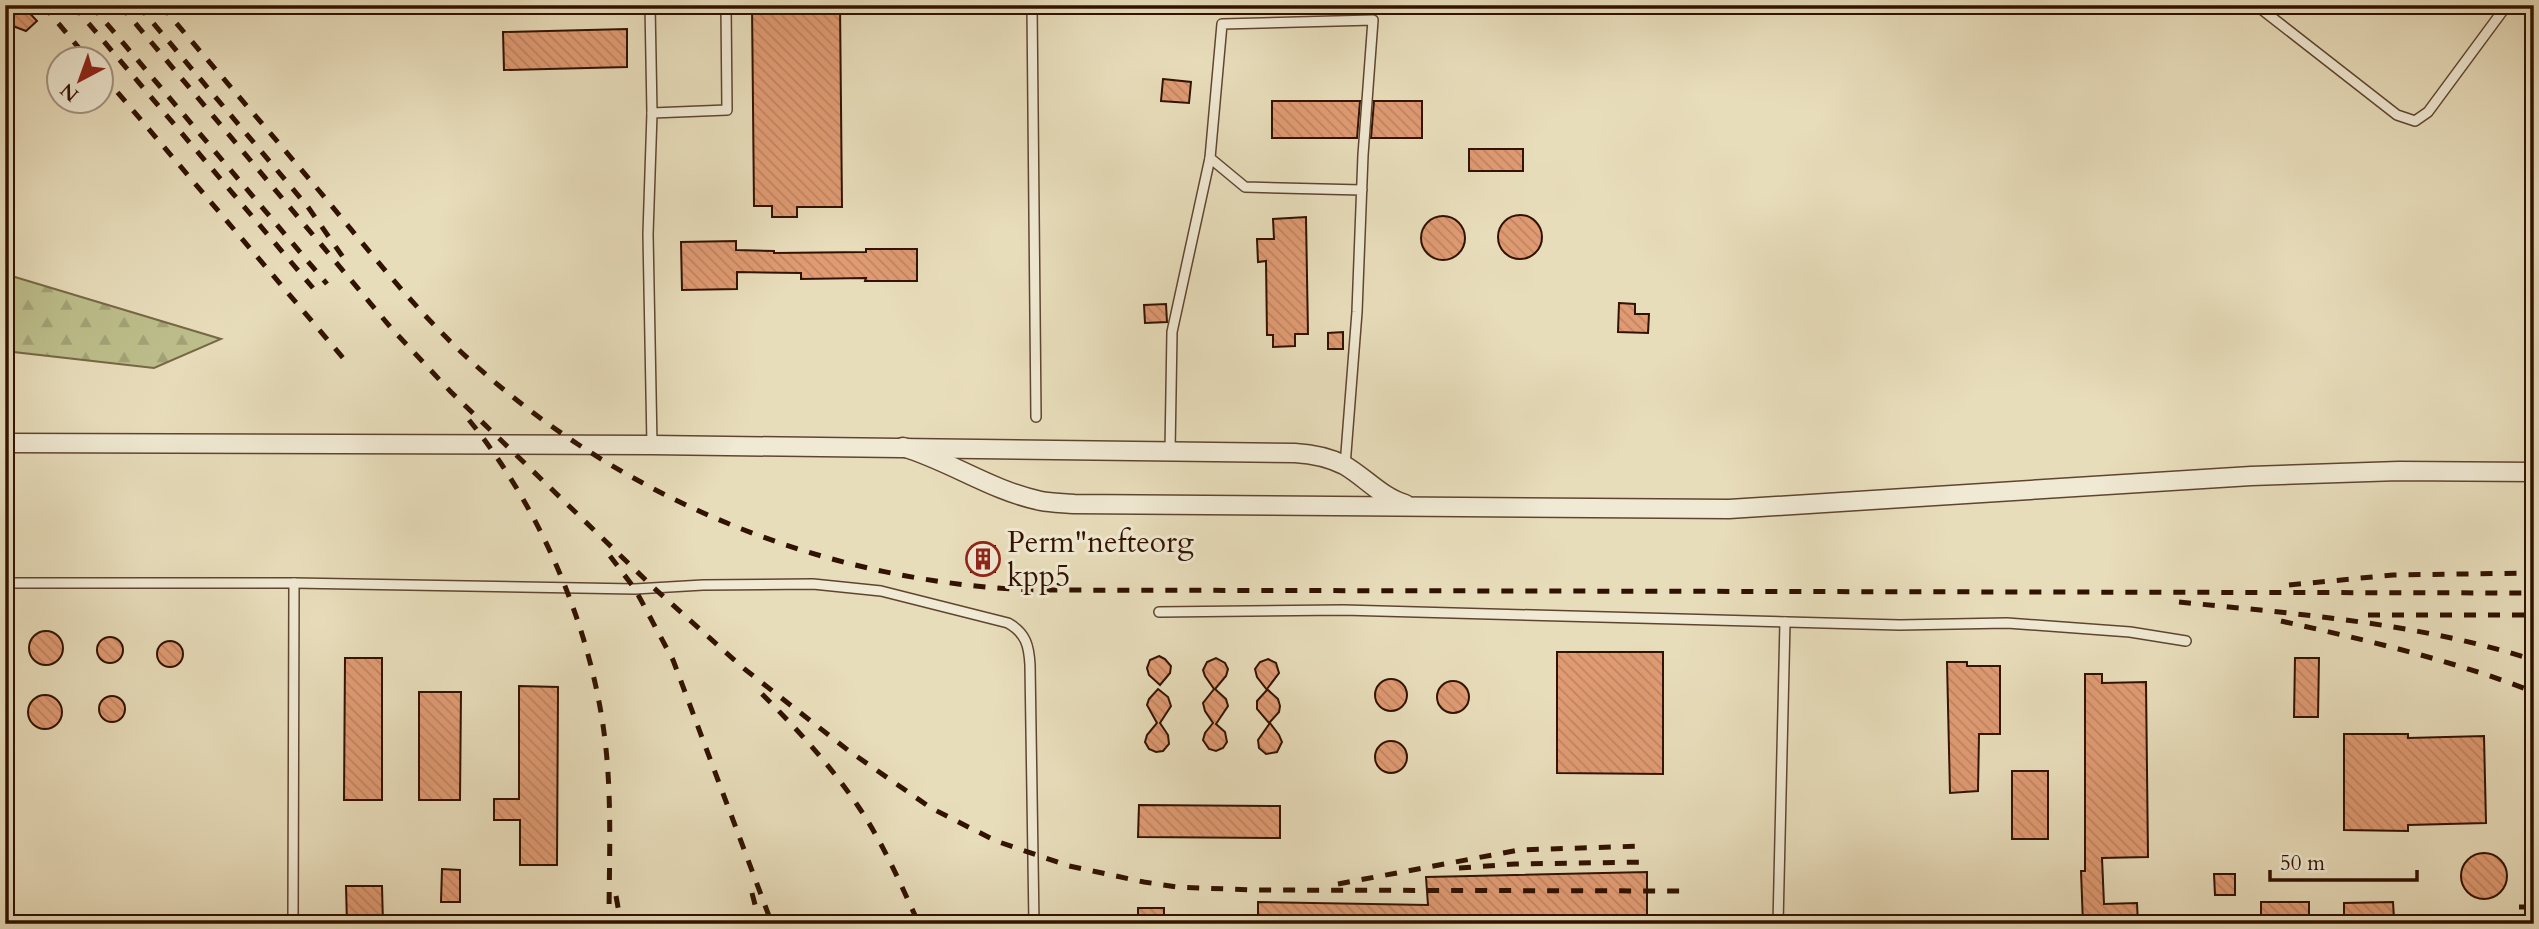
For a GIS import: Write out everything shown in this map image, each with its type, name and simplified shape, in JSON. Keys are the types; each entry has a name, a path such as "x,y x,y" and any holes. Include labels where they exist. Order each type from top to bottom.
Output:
{"street":[{"path":"5,443 652,445 1304,453 1330,459 1345,466 1387,496 1415,507"},
{"path":"903,447 927,454 1003,489 1042,501 1073,503 1729,509 2265,475 2399,471 2534,472"}],"lane":[{"path":"650,5 652,113 648,234 652,445"},
{"path":"652,113 727,110 726,5"},
{"path":"1032,5 1035,417"},
{"path":"2256,5 2397,115 2415,121 2428,112 2507,5"},
{"path":"1170,451 1172,332 1210,158 1222,24 1373,20 1357,312 1345,466"},
{"path":"1210,158 1245,187 1362,190"},
{"path":"5,583 294,583 621,589 703,585 846,586 918,600 1008,623 1022,634 1028,643 1030,665 1034,924"},
{"path":"293,924 294,583"},
{"path":"1159,612 1357,611 1900,625 2007,622 2130,632 2186,641"},
{"path":"1778,924 1785,622"}],"green space":[{"path":"5,274 221,339 154,368 5,351"}],"building":[{"path":"5,5 22,5 37,21 26,31 5,23"},
{"path":"752,5 840,5 842,207 797,207 797,217 772,217 772,206 754,206"},
{"path":"627,29 627,67 504,70 503,32"},
{"path":"1163,79 1191,82 1189,103 1161,101"},
{"path":"1272,101 1360,101 1357,138 1272,138"},
{"path":"1374,101 1422,101 1422,138 1371,138"},
{"path":"1469,149 1523,149 1523,171 1469,171"},
{"path":"1520,215 1536,221 1542,237 1536,253 1520,259 1504,253 1498,237 1504,221"},
{"path":"1443,216 1459,222 1465,238 1459,254 1443,260 1427,254 1421,238 1427,222"},
{"path":"1306,217 1308,334 1295,334 1295,346 1273,347 1273,335 1267,335 1266,261 1258,262 1257,239 1274,239 1273,219"},
{"path":"736,241 736,250 774,253 917,249 917,281 865,281 866,278 801,279 801,273 737,272 737,289 682,290 681,242"},
{"path":"1619,303 1635,304 1635,314 1649,314 1648,333 1618,332"},
{"path":"1166,304 1167,322 1145,323 1144,305"},
{"path":"1343,332 1343,349 1328,349 1328,333"},
{"name":"Perm\"nefteorg kpp5","path":"972,546 995,546 995,572 971,572"},
{"path":"46,631 58,636 63,648 58,660 46,665 34,660 29,648 34,636"},
{"path":"110,637 119,641 123,650 119,659 110,663 101,659 97,650 101,641"},
{"path":"170,641 179,645 183,654 179,663 170,667 161,663 157,654 161,645"},
{"path":"1557,652 1663,652 1663,774 1557,773"},
{"path":"1159,656 1171,666 1170,673 1160,685 1149,675 1147,668 1150,660"},
{"path":"345,658 382,658 382,800 344,800"},
{"path":"1216,658 1225,663 1228,669 1226,676 1215,689 1226,699 1228,706 1216,724 1225,732 1227,742 1223,748 1216,751 1209,749 1203,740 1213,723 1203,703 1214,689 1203,670 1207,662"},
{"path":"2295,658 2319,658 2318,717 2294,717"},
{"path":"1268,659 1276,663 1279,673 1267,689 1278,699 1280,706 1279,712 1269,723 1257,709 1257,701 1267,690 1257,677 1255,669 1260,662"},
{"path":"1947,662 1967,662 1967,666 2000,666 2000,734 1979,734 1978,791 1950,793"},
{"path":"2085,674 2102,674 2102,683 2146,682 2148,857 2102,858 2104,904 2137,903 2138,924 2083,924 2081,871 2085,871"},
{"path":"1391,679 1402,684 1407,695 1402,706 1391,711 1380,706 1375,695 1380,684"},
{"path":"1453,681 1464,686 1469,697 1464,708 1453,713 1442,708 1437,697 1442,686"},
{"path":"519,686 558,687 557,865 520,865 520,820 494,820 494,799 519,799"},
{"path":"1158,689 1168,697 1171,706 1160,723 1168,735 1169,744 1163,751 1156,752 1149,749 1145,742 1157,723 1147,705"},
{"path":"419,692 461,692 460,800 419,800"},
{"path":"45,695 57,700 62,712 57,724 45,729 33,724 28,712 33,700"},
{"path":"112,696 121,700 125,709 121,718 112,722 103,718 99,709 103,700"},
{"path":"1270,723 1282,742 1277,752 1266,754 1259,748 1258,740"},
{"path":"2344,734 2408,734 2408,738 2484,736 2486,823 2408,825 2408,831 2344,830"},
{"path":"1391,741 1402,746 1407,757 1402,768 1391,773 1380,768 1375,757 1380,746"},
{"path":"2012,771 2048,771 2048,839 2012,839"},
{"path":"1139,805 1280,806 1280,838 1138,837"},
{"path":"2484,853 2500,860 2507,876 2500,892 2484,899 2468,892 2461,876 2468,860"},
{"path":"442,869 460,870 460,902 441,902"},
{"path":"1647,872 1647,924 1258,924 1258,902 1428,905 1426,877"},
{"path":"2214,874 2235,874 2235,895 2215,895"},
{"path":"346,886 382,886 383,924 347,924"},
{"path":"2261,902 2309,902 2309,918 2261,919"},
{"path":"2393,902 2394,919 2344,920 2344,903"},
{"path":"1138,908 1164,908 1164,924 1138,924"}],"railway":[{"path":"43,5 77,46"},
{"path":"73,5 313,288"},
{"path":"91,5 327,284"},
{"path":"120,5 392,329 451,392 654,588 742,667 849,751 931,808 996,841 1069,866 1177,887 1251,890 1680,891"},
{"path":"138,5 308,207 345,260"},
{"path":"161,5 404,293 458,349 518,401 583,447 651,487 723,521 797,549 873,569 951,583 1030,590 2534,593"},
{"path":"116,90 344,359"},
{"path":"469,420 520,493 541,533 577,618 590,661 600,705 608,771 609,924"},
{"path":"610,556 635,589 673,660 772,924"},
{"path":"2289,585 2393,575 2534,573"},
{"path":"2179,602 2313,616 2403,629 2491,647 2534,660"},
{"path":"2368,615 2534,615"},
{"path":"2281,621 2440,660 2534,692"},
{"path":"762,694 814,749 860,809 884,851 919,924"},
{"path":"1338,884 1519,850 1642,846"},
{"path":"1459,868 1515,864 1649,862"},
{"path":"752,893 760,924"},
{"path":"616,896 621,924"},
{"path":"2519,907 2534,907"}],"place":[{"name":"Perm\"nefteorg kpp5","path":"983,559"}]}
